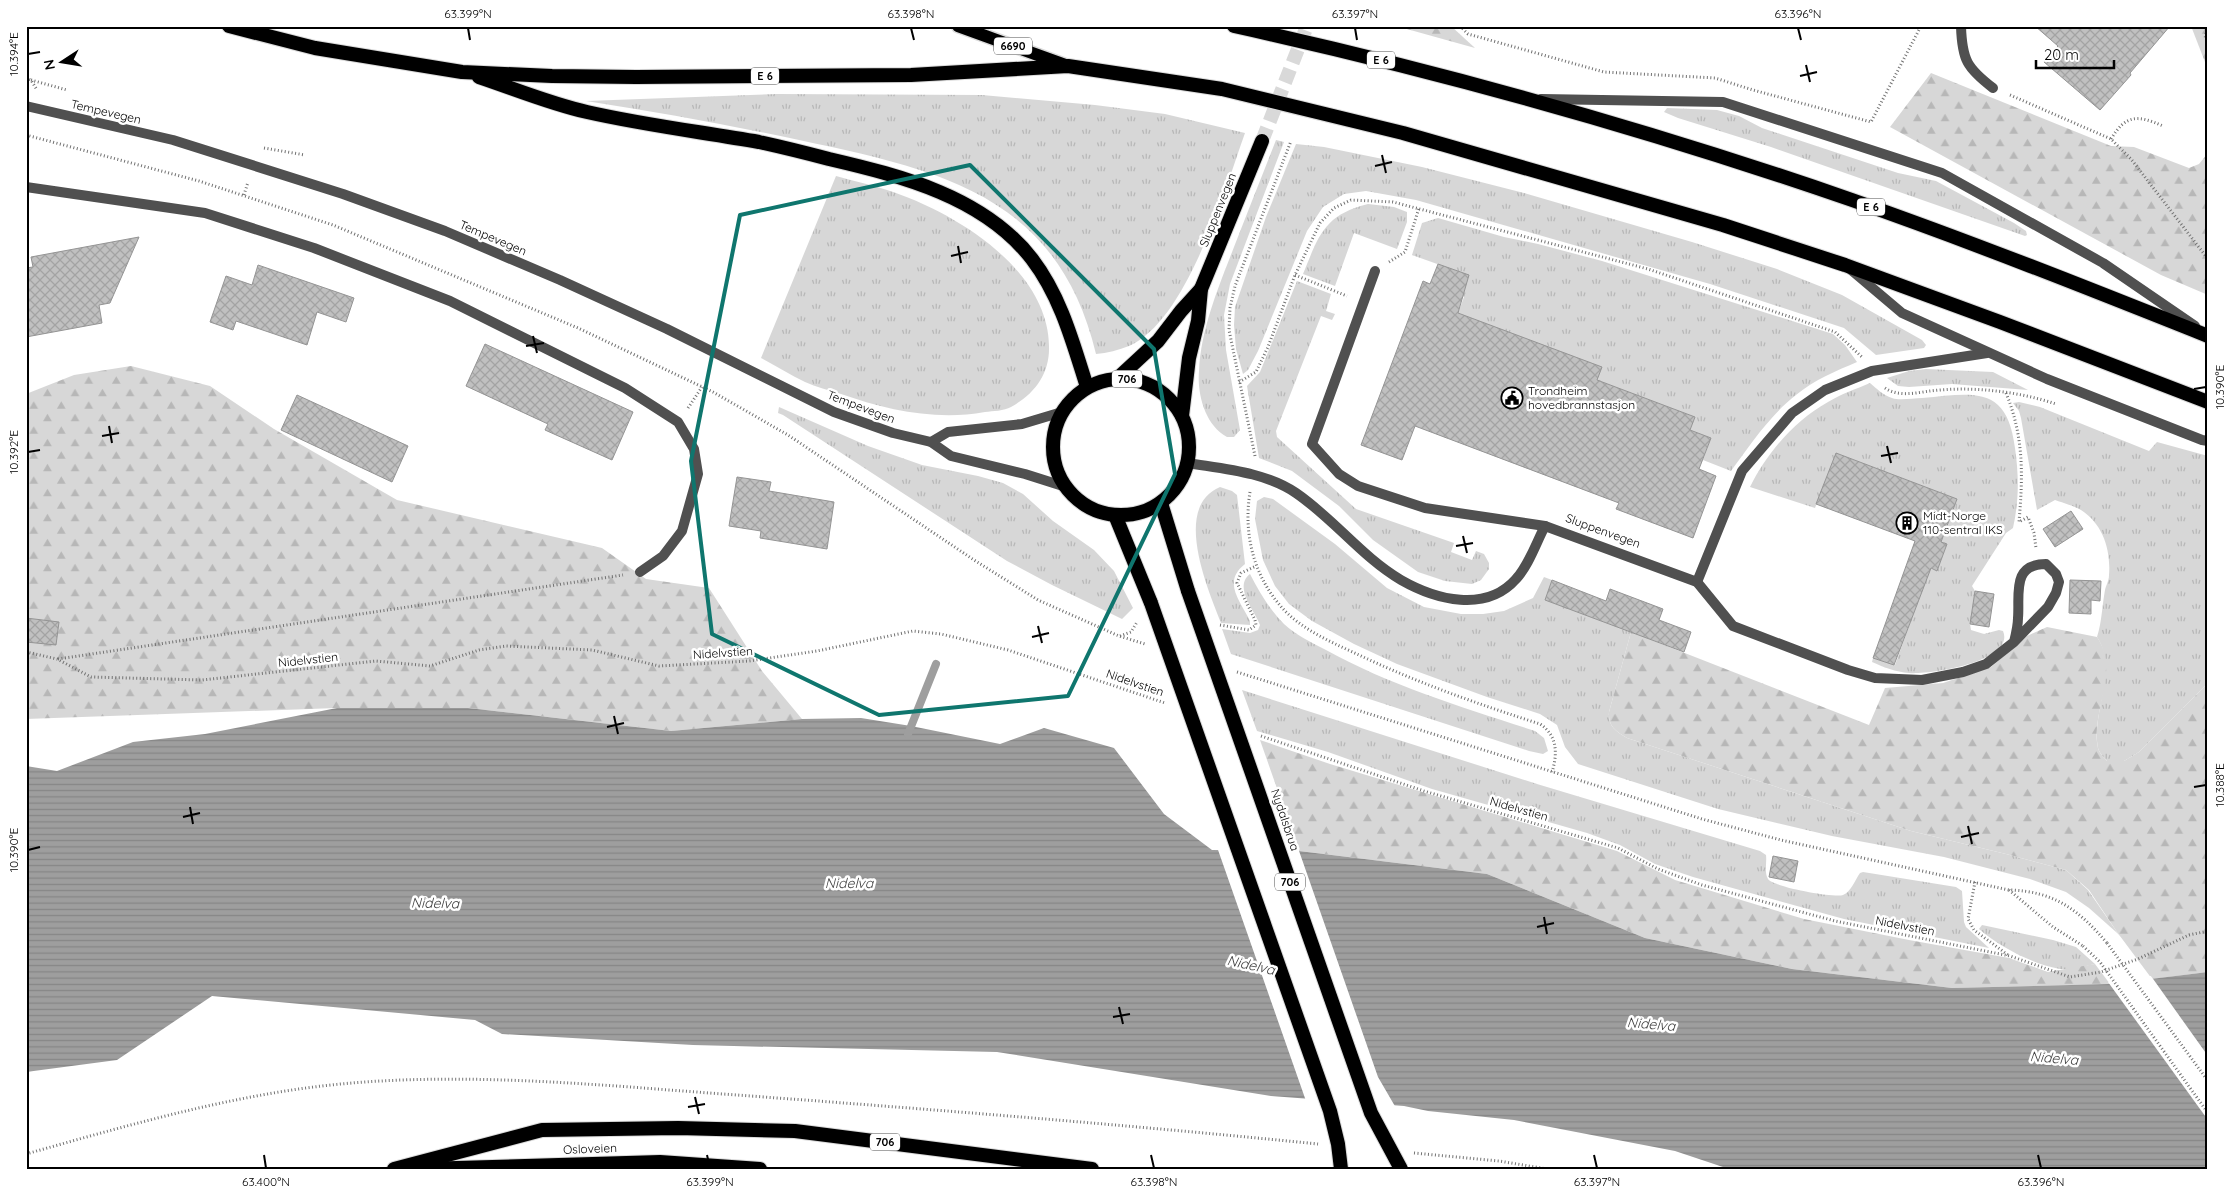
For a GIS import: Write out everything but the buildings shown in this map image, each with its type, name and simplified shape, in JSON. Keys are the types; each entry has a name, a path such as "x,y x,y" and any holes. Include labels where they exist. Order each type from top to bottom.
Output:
{"highway":[{"name":"E 6","path":"229,26 315,48 462,72 627,77 901,75 1068,66 1222,89 1403,133 1694,216 1845,265 2010,325 2208,402"},
{"name":"E 6","path":"1234,26 1410,67 1527,99 1851,200 2012,258 2208,336"},
{"name":"E 6","path":"462,72 586,112 761,143 880,171 932,188 992,221 1032,259 1050,287 1066,319 1087,388"},
{"name":"Sluppenvegen","path":"1182,416 1189,358 1198,321 1201,289 1262,141"},
{"name":"Sluppenvegen","path":"1118,378 1158,341 1201,289"},
{"name":"706","path":"1118,378 1149,384 1163,392 1174,403 1182,416 1188,431 1190,446 1188,463 1174,492 1161,503 1147,511 1132,515 1115,515 1099,512 1085,505 1060,480 1054,463 1052,446 1055,428 1062,412 1072,398 1087,388 1103,381 1118,378"},
{"name":"Nydalsbrua","path":"1161,503 1188,591 1371,1113 1402,1169"},
{"path":"1115,515 1152,603 1330,1110 1338,1144 1341,1169"},
{"name":"706","path":"394,1169 542,1130 678,1128 795,1132 1092,1169"},
{"name":"Osloveien","path":"421,1169 660,1162 760,1169"}],"main road":[{"name":"6690","path":"958,26 1068,66"}],"street":[{"path":"1961,26 1962,50 1975,73 1994,88"},
{"path":"1527,99 1723,102 1942,173 2103,263 2208,336"},
{"name":"Tempevegen","path":"26,106 173,140 305,181 417,221 560,280 676,333 834,412 893,433 932,442 951,456 1025,474 1066,488"},
{"path":"26,187 205,213 314,248 450,302 625,388 678,422 694,449 698,474 682,531 663,556 640,572"},
{"path":"1845,265 1902,313 2048,379 2208,441"},
{"path":"1364,302 1376,271"},
{"name":"Sluppenvegen","path":"1364,302 1312,444 1325,461 1339,474 1358,486 1424,508 1544,526 1697,582"},
{"path":"1988,352 1872,371 1825,390 1792,413 1742,471 1697,582 1733,626 1848,670 1875,678 1922,680 1963,672 1986,664 2014,642 2048,607 2056,594 2059,582 2056,574 2046,564 2038,564 2025,571 2018,585 2018,617 2014,642"},
{"path":"932,442 948,432 1022,424 1062,412"},
{"path":"1188,463 1252,474 1275,482 1296,493 1401,580 1426,592 1464,601 1485,598 1503,592 1518,578 1544,526"}],"path":[{"path":"1460,26 1468,34 1604,72 1715,78 1871,122 1922,26"},
{"path":"2206,26 2205,39 2208,41"},
{"path":"31,80 67,90"},
{"path":"1994,88 2111,140 2131,159 2208,259"},
{"path":"2111,140 2119,126 2128,120 2146,119 2163,126"},
{"path":"26,135 199,181 333,225 578,328 702,387 788,435 1038,600 1120,636 1148,644"},
{"path":"1239,382 1256,372 1268,347 1295,275 1320,223 1334,208 1351,200 1393,202 1419,208 1648,269 1835,332 1859,352 1887,390 1906,394 1954,388 2006,393 2062,406"},
{"path":"1376,271 1405,252 1419,208"},
{"path":"1295,275 1364,302"},
{"path":"678,422 702,387"},
{"path":"2006,393 2020,438 2022,479 2019,522 2028,517 2034,533 2038,564"},
{"path":"57,659 640,572"},
{"name":"Nidelvstien","path":"26,652 57,659 91,677 202,680 376,661 430,666 479,650 506,646 592,650 659,666 750,661 817,651 913,631 941,634 1008,650 1172,706"},
{"path":"1233,671 1702,819 1781,840 2009,890 2029,890 2048,895 2076,911 2090,922 2208,1081"},
{"name":"Nidelvstien","path":"1255,734 1424,791 1618,848 1658,869 1702,885 1835,921 2010,956 2070,977 2094,974 2138,959 2189,934 2208,931"},
{"path":"1975,882 1968,919 1974,930 2010,956"},
{"path":"2009,890 2046,921 2083,946 2100,962 2208,1113"}],"highlighted area":[{"path":"970,165 1154,349 1175,474 1068,696 879,715 712,634 691,461 740,215"}],"green space":[{"path":"1396,26 1451,26 1475,48"},
{"path":"2191,26 2208,26 2208,67 2205,62"},
{"path":"1931,73 2111,146 2134,147 2189,168 2199,164 2208,153 2208,295 2161,275 1890,127"},
{"path":"777,94 982,95 1095,105 1165,114 1245,133 1227,186 1201,251 1186,282 1169,310 1150,332 1129,346 1096,354 1078,300 1053,258 1023,224 986,199 945,179 900,164 851,151 719,124 586,101"},
{"path":"1667,108 1717,110 1739,116 1762,128 1898,173 1936,181 2014,223 2026,231 2027,235 2025,236 1771,147 1678,118 1664,112"},
{"path":"1276,140 1284,142 1230,284 1224,315 1226,350 1240,430 1234,437 1227,437 1213,425 1201,399 1199,389 1200,355 1207,323 1217,292"},
{"path":"1296,144 1324,147 1422,167 1524,193 1777,269 1842,295 1922,340 1926,345 1924,348 1876,355 1844,328 1710,284 1416,200 1366,191 1344,194 1323,207 1307,231 1258,351 1248,370 1243,374 1236,349 1235,307 1266,217"},
{"path":"836,176 887,190 940,212 967,228 1015,268 1033,292 1044,318 1049,346 1049,356 1044,374 1034,389 1020,402 998,411 967,414 930,414 894,409 805,382 761,358"},
{"path":"1368,204 1394,207 1407,212 1407,222 1397,249 1354,233 1335,286 1303,274 1325,228 1342,214"},
{"path":"1438,218 1504,237 1602,261 1833,334 1845,345 1857,362 1818,380 1787,403 1761,431 1731,471 1703,460 1711,438 1690,430 1695,417 1597,380 1458,313 1464,297 1461,295 1468,275 1412,255 1422,223"},
{"path":"1297,281 1331,294 1326,311 1335,314 1332,320 1321,316 1276,431 1277,437 1356,509 1454,543 1451,552 1472,560 1476,551 1484,554 1489,563 1489,569 1481,580 1472,584 1445,581 1418,572 1373,540 1339,506 1292,471 1259,458 1247,386 1260,372"},
{"path":"131,366 210,386 274,429 397,500 602,548 646,579 709,588 762,671 802,719 671,731 468,708 337,708 26,719 26,394 74,375"},
{"path":"1926,369 1993,372 2028,390 1952,384 1909,387 1898,386 1887,378 1909,371"},
{"path":"1870,383 1883,394 1895,399 1973,395 1996,403 2005,413 2011,428 2015,448 2018,478 2017,498 2013,528 2006,533 1972,586 1975,591 1970,624 1971,630 1984,634 1999,630 2003,631 2003,642 1996,651 1984,658 1951,669 1919,673 1899,672 1872,662 1873,658 1895,665 1930,568 1937,571 1947,544 1941,542 1957,499 1836,453 1815,508 1750,487 1773,450 1793,428 1833,399"},
{"path":"2019,402 2040,407 2149,451 2157,442 2208,456 2208,683 2139,752 2124,761 2107,761 2100,753 2097,735 2105,677 2105,663 2103,649 2097,637 2109,577 2107,547 2100,530 2089,516 2081,510 2055,500 2037,510 2021,418 2019,411 2013,403"},
{"path":"779,407 868,446 922,465 1003,483 1023,494 1053,521 1094,550 1114,571 1133,608 1122,619 1007,561 778,413"},
{"path":"1220,487 1237,495 1245,564 1238,571 1234,584 1235,591 1250,621 1250,625 1221,623 1202,570 1196,530 1198,512 1206,497"},
{"path":"1264,497 1273,499 1335,544 1387,588 1424,607 1461,614 1483,614 1504,611 1533,598 1544,577 1552,580 1545,600 1631,632 1609,712 1611,725 1627,738 1911,831 2066,870 2088,890 2117,932 2125,940 2089,908 2066,892 2030,879 1944,857 1832,836 1718,809 1578,764 1565,747 1557,725 1540,714 1397,664 1354,644 1312,621 1289,604 1275,586 1263,560 1255,519 1257,501"},
{"path":"1250,574 1279,619 1304,638 1376,675 1455,705 1535,731 1544,738 1548,751 1543,754 1529,751 1231,654 1222,629 1250,633 1258,630 1260,625 1244,592 1245,579"},
{"path":"2047,627 2097,637 2104,650 2106,678 2097,734 2100,753 2107,761 2124,761 2139,752 2208,683 2208,972 2152,979 2089,890 2066,870 1911,831 1627,738 1611,725 1609,717 1631,632 1869,725 1885,688 1943,683 1991,667 2027,636"},
{"path":"1242,690 1537,784 1760,851 1766,855 1768,879 1781,885 1837,896 1843,895 1851,889 1860,873 1863,872 1956,887 1962,891 1966,927 1989,948 1844,919 1693,877 1655,864 1620,845 1587,833 1432,789 1328,752 1257,731"},
{"path":"1260,740 1330,764 1617,851 1675,880 1804,919 2009,958 2048,972 2095,964 2110,984 1952,988 1792,969 1645,938 1487,874 1299,851"},
{"path":"1982,925 2053,940 2076,947 2095,964 2073,969 2049,967 2017,954 1997,942 1979,929"}],"water":[{"name":"Nidelva","path":"337,708 468,708 671,731 802,719 861,718 1000,744 1044,728 1114,748 1164,814 1212,850 1299,851 1487,874 1645,938 1792,969 1952,988 2110,984 2208,972 2208,1169 1729,1169 1675,1151 1514,1120 1428,1111 1404,1106 1271,1096 997,1052 693,1045 502,1034 475,1020 212,996 117,1060 26,1072 26,766 57,771 133,742 205,734"}],"pier":[{"path":"1217,847 1298,848 1378,1077 1396,1108 1306,1101"},
{"path":"2151,976 2208,1056 2208,1120 2108,982"}],"waterway":[{"path":"908,734 936,664"}],"tunnel":[{"path":"1262,141 1307,26"}],"place":[{"name":"Trondheim hovedbrannstasjon","path":"1512,398"},
{"name":"Midt-Norge 110-sentral IKS","path":"1907,523"}]}
